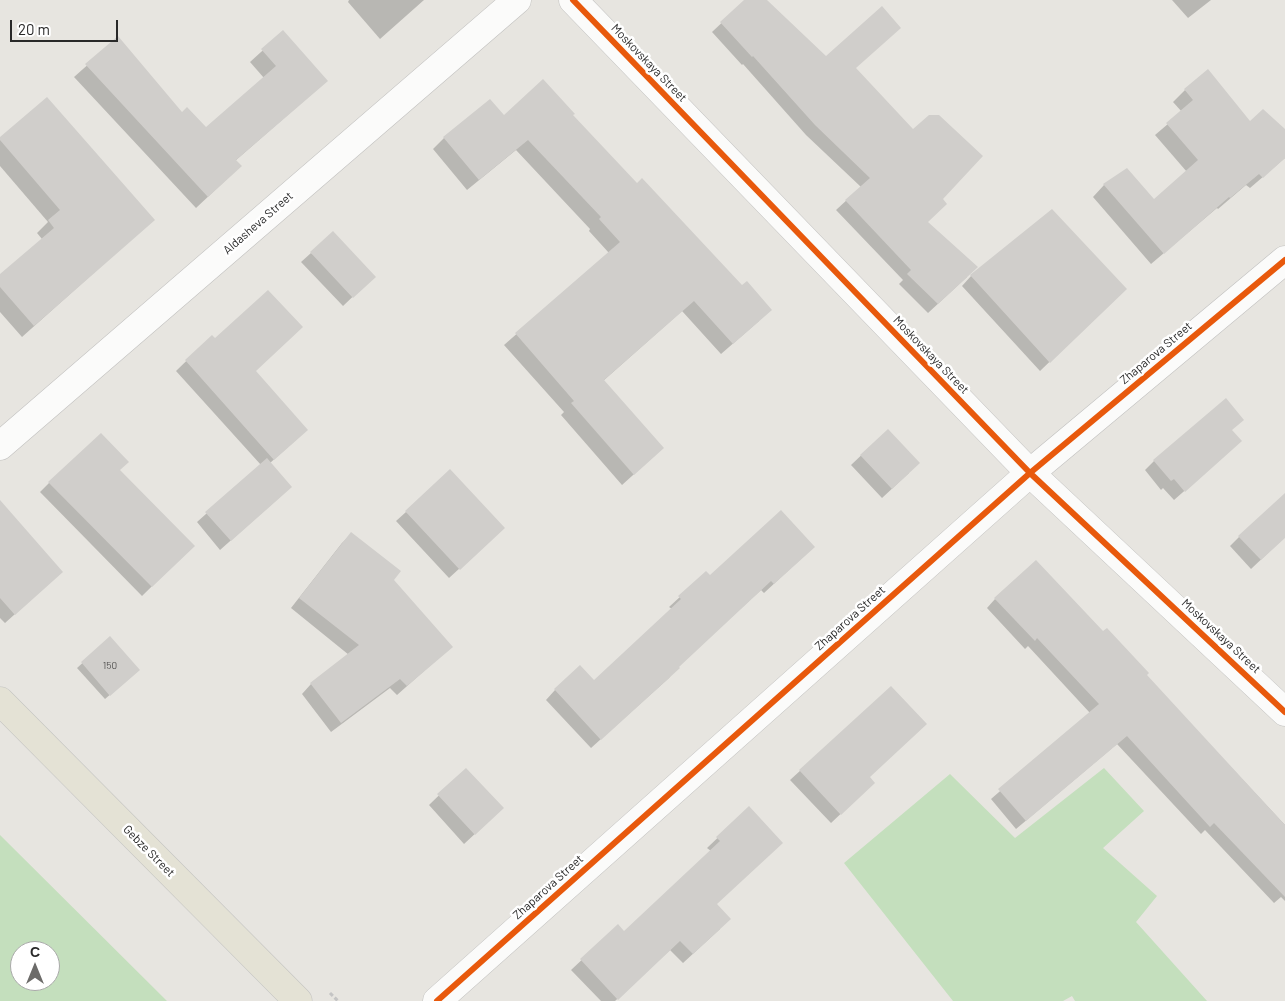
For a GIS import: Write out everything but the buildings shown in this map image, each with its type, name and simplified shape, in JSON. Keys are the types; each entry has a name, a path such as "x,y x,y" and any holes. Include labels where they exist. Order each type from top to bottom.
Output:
{"main road":[{"name":"Gebze Street","path":"0,701 298,1001"}],"street":[{"name":"Aldasheva Street","path":"0,446 517,0"},
{"name":"Moskovskaya Street","path":"573,0 1030,473 1285,712"},
{"name":"Zhaparova Street","path":"437,1001 1030,473 1285,260"}],"green space":[{"path":"1104,768 1144,811 1103,848 1157,896 1136,922 1207,1001 1075,1001 1072,996 1063,1001 953,1001 844,863 950,774 1015,838"},
{"path":"0,835 167,1001 0,1001"}],"cycle path":[{"path":"573,0 1030,473 1285,712"},
{"path":"437,1001 1030,473 1285,260"}]}
